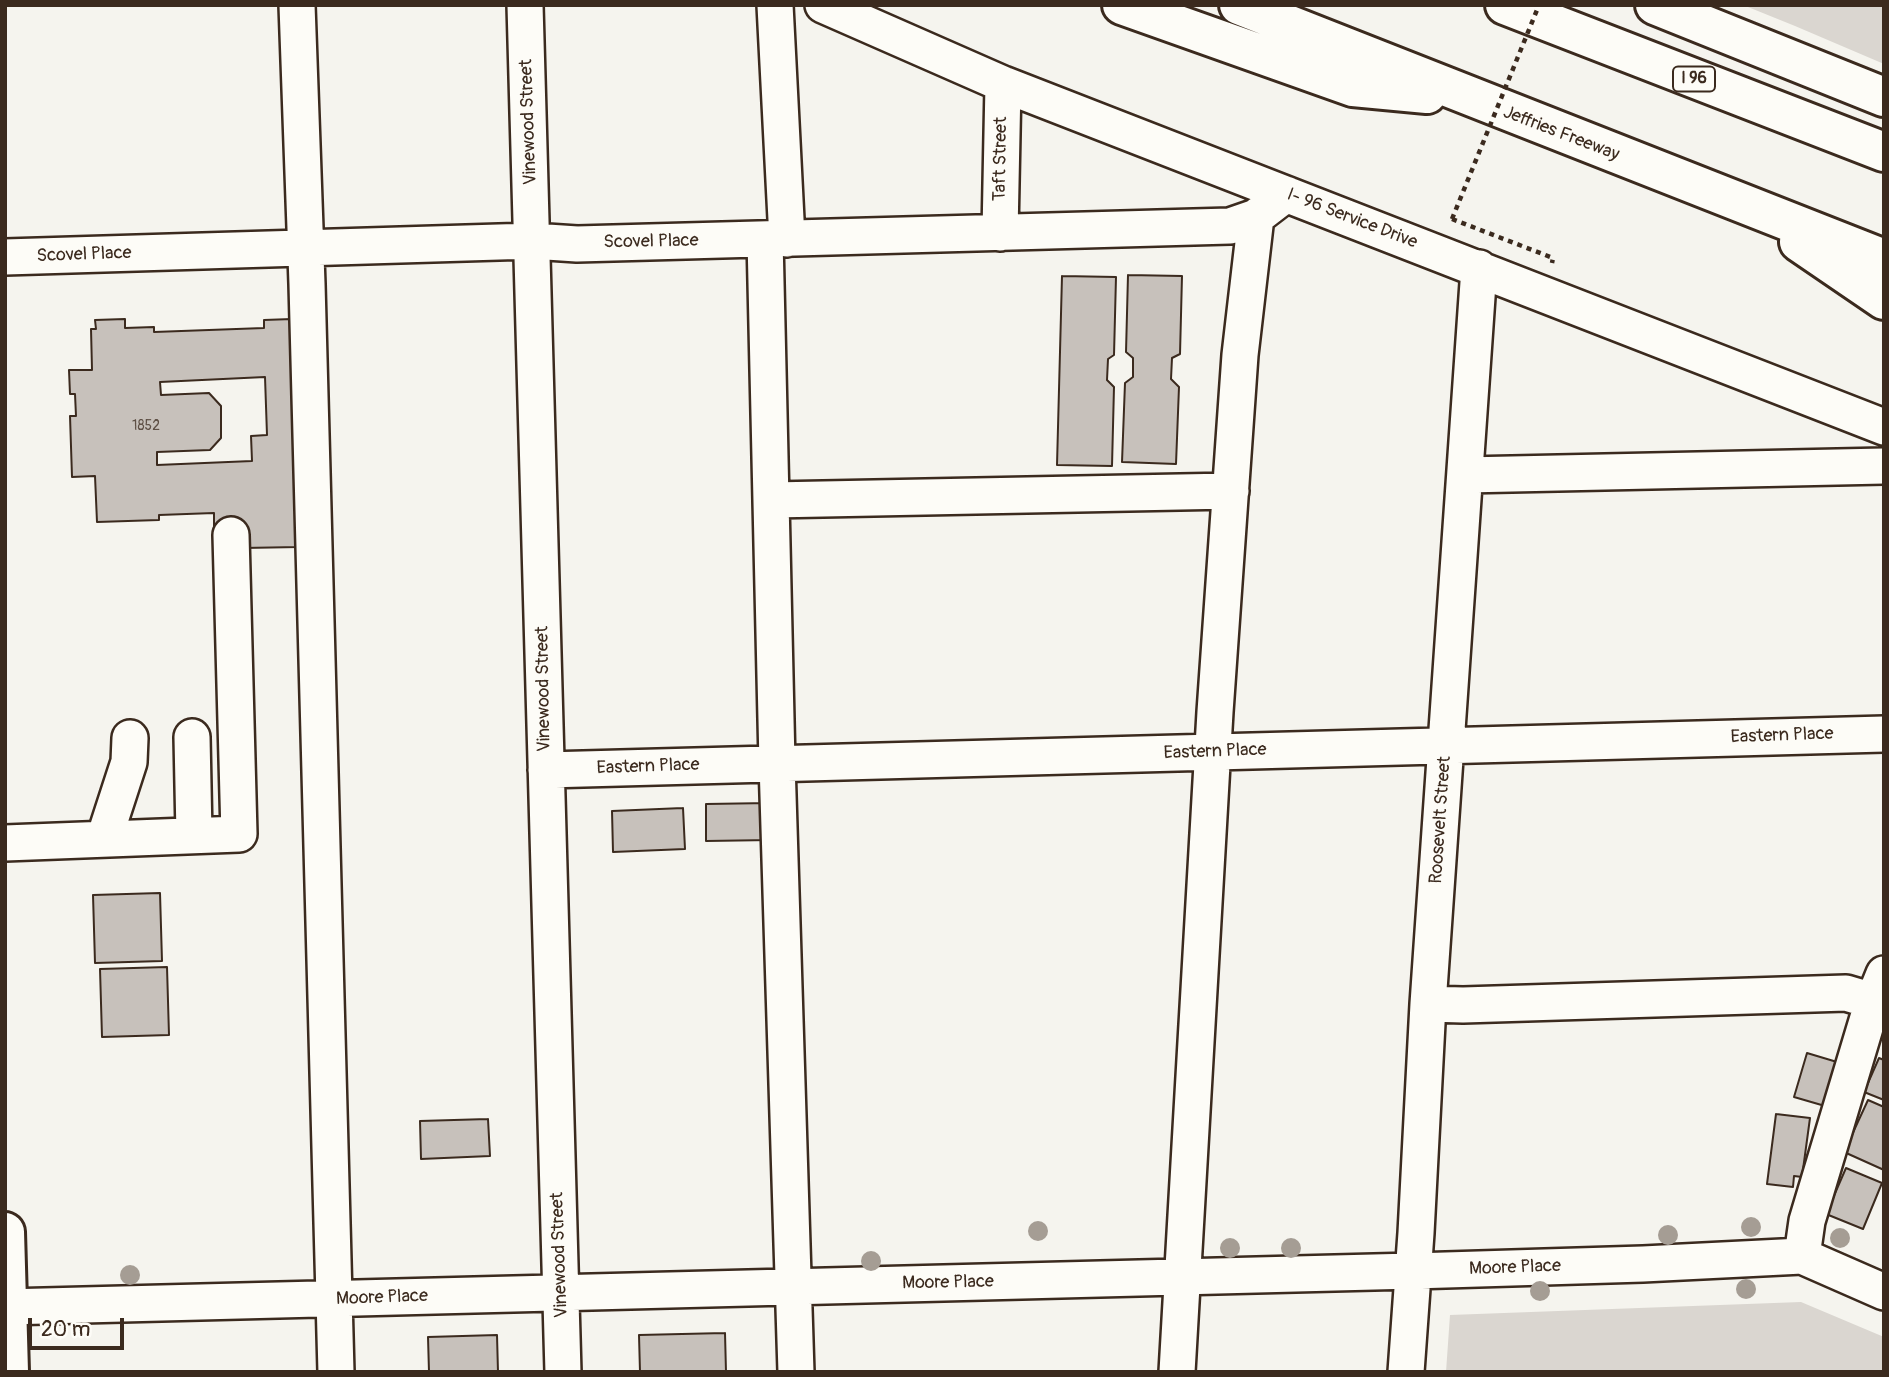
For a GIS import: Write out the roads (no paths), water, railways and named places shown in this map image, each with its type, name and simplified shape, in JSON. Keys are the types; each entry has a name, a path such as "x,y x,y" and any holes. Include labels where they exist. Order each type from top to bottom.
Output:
{"main road":[{"path":"1122,5 1353,87 1472,99"},
{"name":"Jeffries Freeway","path":"1239,5 1884,260"},
{"name":"I 96","path":"1505,5 1884,152"},
{"path":"1655,5 1884,97"},
{"path":"1745,206 1884,300"},
{"path":"5,1232 9,1372"}],"street":[{"path":"297,5 306,248 335,1372"},
{"name":"Vinewood Street","path":"525,5 563,1372"},
{"path":"775,5 776,239 772,500 777,763 796,1372"},
{"name":"I- 96 Service Drive","path":"823,5 1003,85 1884,427"},
{"name":"Taft Street","path":"1000,233 1003,85"},
{"name":"Scovel Place","path":"5,257 532,241 577,244 1230,226 1256,217 1286,194"},
{"path":"1177,1372 1213,752 1240,355 1256,217"},
{"name":"Roosevelt Street","path":"1406,1372 1428,1004 1479,268"},
{"path":"1465,475 1884,466"},
{"path":"772,500 1231,491"},
{"path":"5,844 239,834 231,536"},
{"name":"Eastern Place","path":"546,770 1884,734"},
{"path":"191,737 194,835"},
{"path":"104,839 129,762 130,738"},
{"path":"1428,1004 1476,1005 1846,993 1878,988 1807,1221 1802,1256"},
{"name":"Moore Place","path":"6,1307 1413,1272 1802,1256 1884,1292"}]}
